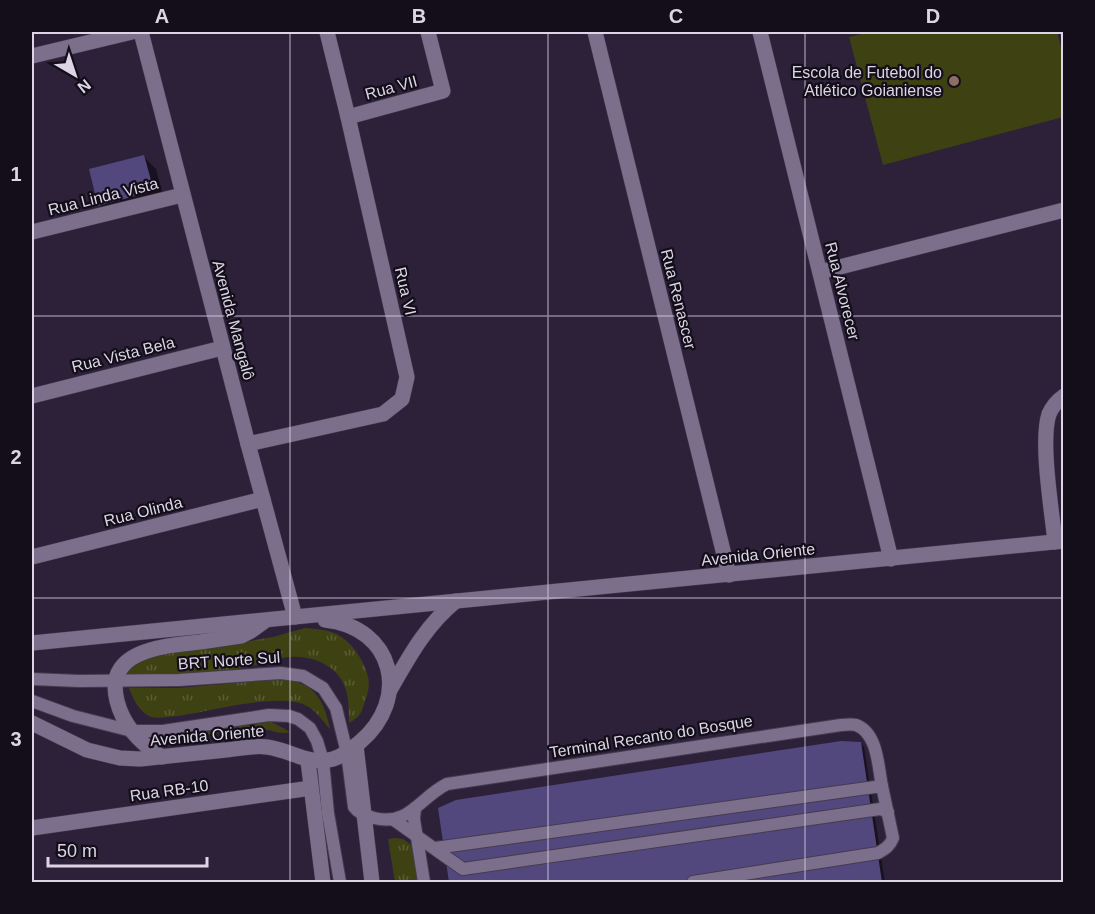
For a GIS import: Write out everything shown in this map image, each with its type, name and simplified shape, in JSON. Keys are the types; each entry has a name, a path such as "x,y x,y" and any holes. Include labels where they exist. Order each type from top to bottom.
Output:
{"street":[{"path":"32,56 132,32"},
{"name":"Avenida Mangalô","path":"141,32 262,500 295,617"},
{"name":"Rua VI","path":"248,444 383,414 402,399 407,377 327,32"},
{"name":"Rua VII","path":"348,117 442,91 428,32"},
{"name":"Rua Renascer","path":"595,32 729,575"},
{"name":"Rua Alvorecer","path":"760,32 891,559"},
{"name":"Rua Linda Vista","path":"32,232 182,195"},
{"path":"820,272 1064,210"},
{"name":"Rua Vista Bela","path":"32,396 222,348"},
{"path":"1059,542 1045,436 1049,414 1058,400 1064,396"},
{"name":"Rua Olinda","path":"32,557 262,500"},
{"name":"Avenida Oriente","path":"32,643 1059,542"},
{"name":"Avenida Oriente","path":"32,723 72,744 120,758 140,759 264,746 316,761 351,749 376,727 383,716 390,691 424,633 456,601"},
{"name":"Avenida Oriente","path":"295,617 342,622 365,634 382,654 387,665 390,691"},
{"path":"162,757 150,750 132,731 118,706 115,680 123,666 133,656 144,651 241,636 267,620"},
{"path":"351,749 364,815 372,882"},
{"path":"316,761 311,788 323,882"},
{"name":"Rua RB-10","path":"32,828 311,788"}],"lane":[{"name":"BRT Norte Sul","path":"32,678 58,681 179,681 281,673 303,676 323,688 330,697 351,749"},
{"path":"32,701 73,716 132,731 163,731 269,715 289,716 310,728 317,741 316,761 340,882"},
{"name":"Terminal Recanto do Bosque","path":"394,820 407,815 429,795 447,784 841,724 855,724 865,731 873,743 888,812 893,838 888,847 878,853 693,882"},
{"path":"435,848 882,786"},
{"path":"415,808 414,819 424,882"},
{"path":"364,815 382,820 394,820 463,869 880,809 888,812"}],"green space":[{"name":"Escola de Futebol do Atlético Goianiense","path":"870,32 1057,32 1063,55 1063,117 883,165 849,37"},
{"path":"305,628 327,631 340,636 351,645 364,664 369,680 368,692 360,714 349,723 348,698 342,681 329,667 311,659 282,658 243,668 209,672 126,675 134,664 145,656 273,637"},
{"path":"283,679 303,684 316,694 321,701 330,729 316,713 296,702 263,702 178,716 151,717 140,708 129,688 179,688"},
{"path":"270,721 290,732 280,733 262,729 162,739 153,737 149,733"},
{"path":"388,839 403,839 413,846 420,882 395,882"}],"building":[{"path":"144,155 154,191 98,206 89,169"},
{"path":"841,741 861,742 882,882 449,882 438,808 456,800"}],"place":[{"name":"Escola de Futebol do Atlético Goianiense","path":"954,81"}]}
